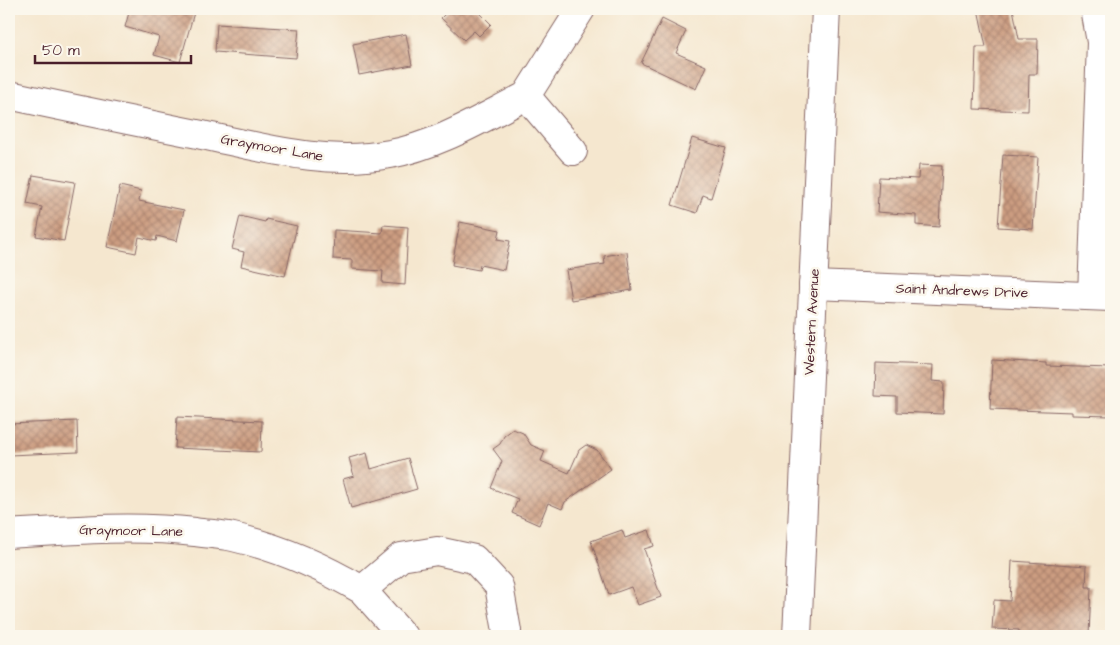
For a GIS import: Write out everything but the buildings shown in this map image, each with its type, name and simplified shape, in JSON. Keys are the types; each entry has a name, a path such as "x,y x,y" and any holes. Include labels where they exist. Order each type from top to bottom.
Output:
{"street":[{"path":"574,152 526,96 581,9"},
{"name":"Western Avenue","path":"797,636 826,9"},
{"path":"1095,9 1101,42 1102,297"},
{"name":"Graymoor Lane","path":"9,96 305,156 356,159 417,148 444,138 526,96"},
{"name":"Saint Andrews Drive","path":"813,285 1102,297"},
{"name":"Graymoor Lane","path":"9,534 104,529 166,529 232,536 288,554 323,568 362,590 403,636"},
{"path":"362,590 401,557 437,550 474,560 500,586 507,631 505,636"}]}
